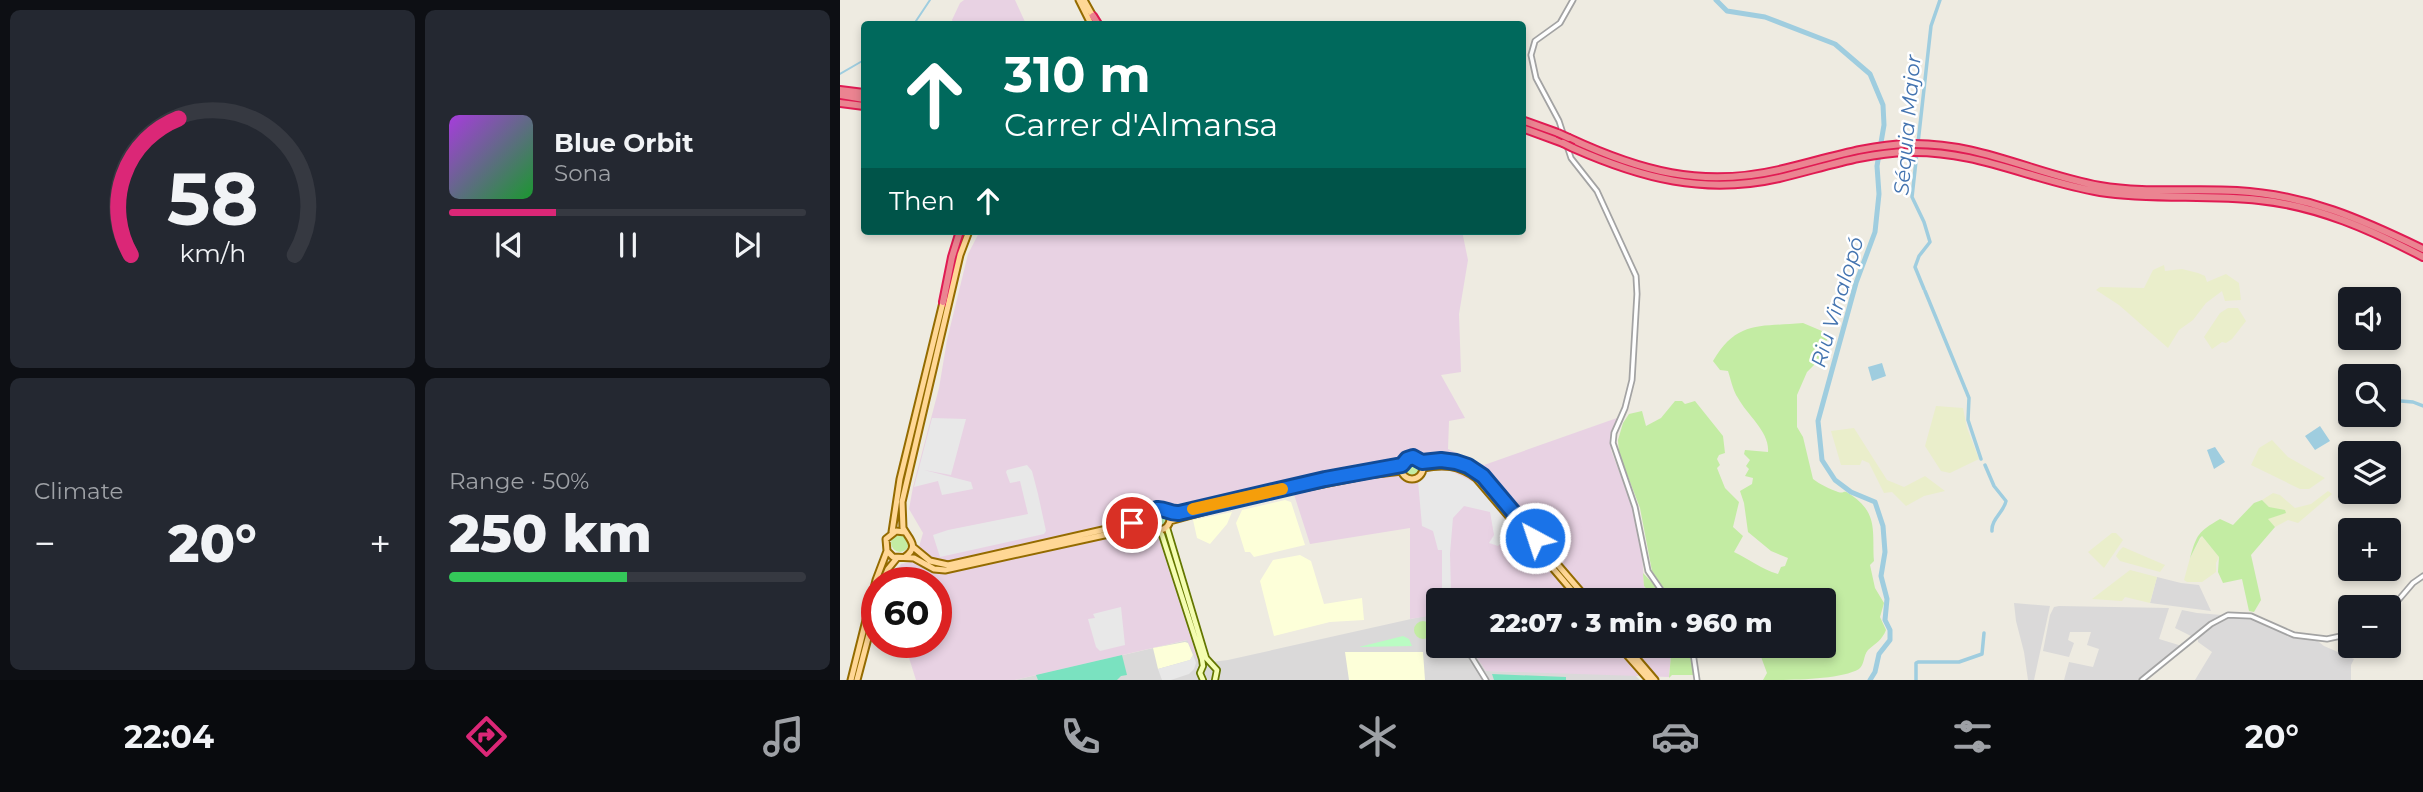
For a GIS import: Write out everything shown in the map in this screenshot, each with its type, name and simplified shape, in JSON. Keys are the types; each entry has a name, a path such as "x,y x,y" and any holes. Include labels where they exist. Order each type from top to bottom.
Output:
{"highway":[{"path":"1093,16 1096,21"},
{"path":"840,90 861,93"},
{"path":"840,95 861,98"},
{"path":"840,103 861,106"},
{"path":"1526,121 1636,166 1671,174 1703,177 1760,174 1838,158 1922,148 2120,189 2240,191 2301,200 2346,214 2407,245 2423,257"},
{"path":"1526,130 1641,175 1704,185 1764,181 1838,158"},
{"path":"943,302 960,235"},
{"path":"2407,245 2423,249"}],"main road":[{"path":"1082,0 1093,16"},
{"path":"1082,0 1090,21"},
{"path":"968,235 958,264 902,502 901,519 905,532 912,540 913,547 930,561 947,563 1142,521 1158,509 1179,513 1325,479 1402,468"},
{"path":"881,567 887,551 886,539 892,532 900,479 943,302"},
{"path":"1422,465 1420,476 1413,478 1407,477 1402,468 1405,460 1411,457 1422,465 1460,468 1476,478 1570,588"},
{"path":"1422,465 1441,460 1456,462 1478,472 1578,588"},
{"path":"1170,521 1180,516 1261,497 1402,468"},
{"path":"1168,513 1170,521 1167,528 1206,658 1218,671 1215,680"},
{"path":"1149,517 1150,525"},
{"path":"887,551 897,558 914,558 934,569 945,570 1150,525 1162,535 1203,666 1200,673 1203,680"},
{"path":"1158,530 1167,528"},
{"path":"892,532 905,532"},
{"path":"905,557 913,547"},
{"path":"890,567 897,558"},
{"path":"851,680 861,649"},
{"path":"857,680 861,658"},
{"path":"1630,658 1649,680"},
{"path":"1637,658 1656,680"},
{"path":"1203,666 1211,664"}],"street":[{"path":"1573,0 1560,23 1535,41 1531,55 1536,78 1559,121 1571,158 1597,191 1636,276 1632,380 1613,443 1635,507 1648,571 1660,588"},
{"path":"2401,597 2423,576"},
{"path":"2142,680 2211,624 2228,615 2251,616 2294,635 2328,639 2338,637"},
{"path":"1472,658 1486,680"},
{"path":"1694,658 1698,680"}],"shaded area":[{"path":"964,0 1015,0 1025,21 952,21"},
{"path":"978,235 1463,235 1468,260 1459,314 1461,372 1441,375 1465,418 1449,421 1448,449 1484,465 1617,418 1611,437 1611,450 1632,506 1642,552 1646,588 1426,588 1426,616 1410,619 1410,528 1310,544 1290,482 1146,510 1149,530 1160,537 1204,663 1199,664 1187,640 1015,680 916,680 909,658 952,658 952,567 899,567 901,564 915,561 923,533 909,509 939,388 947,340 968,254"},
{"path":"2164,265 2165,271 2182,269 2198,273 2205,276 2207,282 2226,274 2239,283 2241,300 2225,301 2222,291 2179,330 2168,348 2119,305 2096,290 2100,287 2144,288 2153,270"},
{"path":"2228,308 2238,308 2246,321 2232,339 2212,349 2204,337 2220,313"},
{"path":"1936,406 1963,408 1967,428 1979,459 1950,473 1941,471 1925,446"},
{"path":"932,418 966,419 951,475 924,470 971,482 973,489 942,495 938,481 914,487"},
{"path":"1854,428 1887,480 1904,487 1925,476 1945,491 1924,496 1906,506 1892,492 1884,493 1869,463 1862,460 1860,465 1841,465 1831,431"},
{"path":"2272,440 2288,457 2325,478 2309,489 2300,489 2251,465 2259,448"},
{"path":"1027,465 1032,471 1038,494 1046,531 1044,534 940,557 933,535 1028,514 1020,481 1010,483 1006,472"},
{"path":"1430,470 1451,471 1475,483 1514,530 1498,546 1489,543 1494,535 1490,512 1464,506 1453,518 1451,588 1442,588 1442,550 1438,550 1433,531 1422,526 1418,481"},
{"path":"2328,491 2332,494 2298,523 2288,520 2275,527 2267,519 2285,513 2269,507 2262,500 2273,493 2280,495 2295,508 2311,504"},
{"path":"1285,500 1291,502 1305,545 1254,557 1250,552 1245,552 1236,523 1242,510"},
{"path":"1232,512 1227,524 1210,544 1197,538 1193,520"},
{"path":"2112,533 2116,533 2123,540 2104,568 2088,552"},
{"path":"2202,536 2219,557 2216,572 2202,582 2187,582 2184,580 2190,558"},
{"path":"2123,547 2165,565 2160,572 2120,561 2116,556"},
{"path":"1300,555 1311,561 1324,604 1362,598 1364,620 1330,622 1274,636 1260,581 1273,560"},
{"path":"2130,570 2157,577 2150,603 2125,597 2122,601 2092,599"},
{"path":"2157,577 2199,585 2211,611 2150,603"},
{"path":"2014,603 2050,606 2034,680 2028,680"},
{"path":"1121,607 1125,645 1100,651 1096,647 1088,619 1095,618 1093,614"},
{"path":"2054,607 2169,608 2159,639 2182,646 2138,680 2064,680 2069,662 2093,667 2099,649 2087,645 2091,632 2070,632 2068,640 2074,643 2069,657 2043,651 2050,615"},
{"path":"2182,610 2222,615 2209,622 2193,637 2175,628"},
{"path":"2238,615 2292,636 2315,639 2338,652 2338,658 2354,659 2351,665 2351,680 2195,680 2212,652 2198,642 2198,638 2212,625"},
{"path":"1426,616 1426,658 1477,658 1486,671 1634,674 1640,680 1015,680 1188,640 1204,663"},
{"path":"1185,642 1193,655 1190,660 1158,669 1153,648"},
{"path":"1345,652 1423,652 1425,680 1349,680"},
{"path":"1193,655 1196,663 1189,674 1162,680 1158,669 1190,660"},
{"path":"1477,658 1671,658 1669,677 1486,671"}],"green space":[{"path":"1803,323 1829,334 1820,359 1807,372 1797,395 1797,427 1803,437 1813,479 1835,491 1848,493 1865,507 1869,515 1873,531 1874,561 1870,565 1875,588 1884,603 1880,617 1886,630 1881,639 1868,650 1861,667 1850,673 1814,679 1763,680 1767,673 1761,658 1836,658 1836,588 1664,588 1652,571 1640,508 1619,453 1618,440 1629,414 1642,411 1646,426 1661,418 1675,401 1685,404 1695,401 1723,436 1725,453 1719,455 1717,459 1720,465 1717,468 1725,488 1739,502 1733,527 1743,536 1734,552 1778,574 1788,558 1771,551 1748,532 1740,491 1752,484 1753,478 1745,476 1750,460 1744,454 1745,450 1768,452 1768,445 1762,431 1736,395 1728,371 1720,370 1713,361 1731,338 1751,328"},
{"path":"1409,459 1415,459 1420,467 1418,473 1409,475 1404,470 1404,464"},
{"path":"2262,500 2269,507 2285,510 2286,513 2268,519 2275,527 2251,555 2261,600 2254,612 2249,611 2242,579 2223,583 2218,572 2219,557 2202,536 2190,558 2199,534 2207,527 2220,519 2233,525 2254,503"},
{"path":"1159,511 1165,513 1165,525 1159,527 1153,525 1151,519 1153,513"},
{"path":"900,534 906,537 909,543 906,549 900,552 894,549 891,543 894,537"},
{"path":"1643,573 1657,588 1646,588"},
{"path":"1426,622 1426,638 1423,639 1417,636 1414,630 1417,624"},
{"path":"1403,636 1409,639 1412,646 1359,647"},
{"path":"1122,655 1127,675 1117,680 1038,680 1036,675"},
{"path":"1671,658 1690,658 1694,675 1672,675 1669,678"},
{"path":"1492,674 1566,677 1566,680 1494,680"}],"water":[{"path":"1882,363 1886,376 1872,381 1868,367"},
{"path":"2320,426 2330,441 2315,450 2305,436"},
{"path":"2215,447 2225,462 2214,469 2207,450"}],"waterway":[{"path":"916,21 930,0"},
{"name":"Riu Vinalopó","path":"1716,0 1727,11 1765,17 1835,44 1870,74 1883,105 1884,125 1877,166 1879,194 1875,232 1856,283 1818,421 1822,460 1835,480 1851,492 1875,502 1883,526 1885,552 1881,576 1887,599 1885,620 1890,630 1890,640 1879,654 1875,672 1870,680"},
{"name":"Séquia Major","path":"1924,289 1915,267 1919,256 1930,242 1912,197 1931,26 1940,0"},
{"path":"840,74 861,62"},
{"name":"Séquia Major","path":"1925,291 1969,398 1968,420 1981,459"},
{"path":"2401,401 2423,406"},
{"name":"Séquia Major","path":"1985,465 1994,486 2006,501 1993,523 1992,531"},
{"name":"Séquia Major","path":"1916,680 1918,662 1959,662 1982,654 1984,633"}],"slow traffic":[{"path":"1193,509 1282,489"}],"route":[{"path":"1132,523 1146,519 1157,509 1179,513 1325,479 1402,465 1413,457 1422,462 1456,462 1474,469 1483,476 1535,538"}]}
